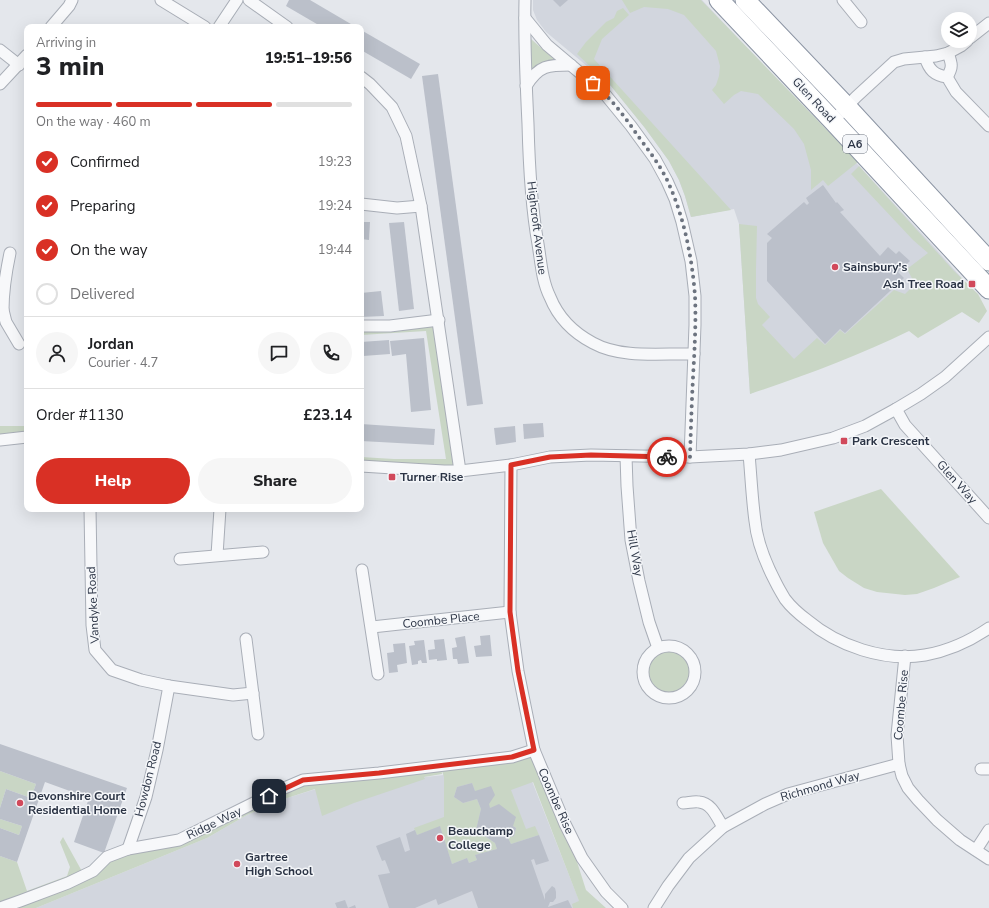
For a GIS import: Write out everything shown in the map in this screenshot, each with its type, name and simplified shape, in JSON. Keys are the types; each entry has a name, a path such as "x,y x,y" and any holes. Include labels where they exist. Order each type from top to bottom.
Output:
{"highway":[{"name":"Glen Road","path":"719,0 989,289"},
{"name":"Glen Road","path":"745,0 847,107 989,261"}],"street":[{"path":"54,24 69,6 72,0"},
{"path":"161,0 199,24"},
{"path":"220,24 237,0"},
{"path":"249,0 283,24"},
{"name":"Highcroft Avenue","path":"525,0 524,18 526,87 533,216 544,280 550,298 558,312 569,325 593,343 606,349 634,353 694,354"},
{"path":"843,0 861,22"},
{"path":"524,18 547,45 604,93 655,159 667,180 675,199 691,261 695,296 690,457"},
{"path":"977,32 989,23"},
{"path":"833,121 894,62 904,59 936,56 948,53 957,48"},
{"path":"0,50 19,65"},
{"path":"947,77 951,71 952,65 948,53"},
{"path":"925,57 927,65 932,71 939,76 947,77"},
{"path":"0,84 24,59"},
{"path":"526,87 532,76 540,70 552,65 571,65"},
{"path":"947,77 956,92 989,126"},
{"path":"364,79 392,107 406,136 421,206 439,320 460,471"},
{"path":"364,204 397,208 421,206"},
{"path":"10,253 1,310 19,344"},
{"path":"364,326 390,326 439,320"},
{"path":"364,466 460,471 511,465 550,457 591,455 690,457 749,454 781,450 833,438 864,426 896,409 946,377 989,337"},
{"name":"Glen Way","path":"896,409 906,425 989,518"},
{"path":"0,440 24,437"},
{"path":"749,454 755,522 759,543 766,562 785,600 799,614 817,628 855,648 870,652 905,656 925,654 951,648 976,637 989,628"},
{"name":"Hill Way","path":"626,456 631,540 639,581 651,628 658,648"},
{"name":"Coombe Rise","path":"511,465 510,612 518,671 534,750 565,824 582,858 606,892 622,908"},
{"name":"Vandyke Road","path":"90,512 92,625 95,650 112,670 141,680 169,686 232,695 253,693"},
{"path":"217,556 220,512"},
{"path":"180,559 263,552"},
{"path":"362,570 372,627 378,674"},
{"name":"Coombe Place","path":"372,627 510,612"},
{"path":"246,639 258,734"},
{"path":"669,646 677,647 685,651 691,657 694,665 695,674 689,689 683,694 674,698 657,696 650,691 645,683 643,666 647,658 658,648 669,646"},
{"name":"Coombe Rise","path":"905,656 897,735 899,764 902,776 908,788 937,820 960,840 989,860"},
{"name":"Howdon Road","path":"128,849 146,797 157,750 169,686"},
{"name":"Ridge Way","path":"128,849 179,840 303,780 379,773 505,758 534,750"},
{"name":"Richmond Way","path":"654,908 689,858 723,827 765,804 788,794 899,764"},
{"path":"683,803 699,802 706,804 711,808 723,827"},
{"path":"976,850 989,830"},
{"path":"0,908 54,888 93,871 108,857 128,849"}],"shaded area":[{"path":"533,0 702,0 860,167 976,294 750,394 739,224 734,209 691,217 679,180 669,161 645,128 611,86 546,32 537,20 533,10"},
{"name":"Beauchamp College","path":"526,766 582,908 36,908 207,838 247,815 281,800 316,789"}],"green space":[{"path":"622,0 701,0 858,162 828,186 823,180 811,190 811,170 804,144 794,129 758,94 741,91 724,104 712,90 716,85 719,76 720,66 716,51 684,15 668,9 644,7 630,13"},
{"path":"623,8 629,15 602,39 594,59 731,210 691,217 679,180 669,161 645,128 611,86 577,54 586,42 606,22 614,18 617,11"},
{"path":"531,39 555,60 548,61 530,72 529,40"},
{"path":"859,166 954,271 978,294 987,311 979,323 962,312 918,338 909,331 831,365 750,394 739,224 757,226 756,298 758,304 770,317 762,325 794,359 817,338 825,345 840,330 845,334 894,290 905,294 915,284 907,269 928,253 913,240 851,174"},
{"path":"439,320 460,471 364,466 364,457 446,459 426,331 364,335 364,326"},
{"path":"0,426 24,426 24,437 0,440"},
{"path":"881,489 960,577 917,594 905,595 877,592 864,588 839,571 823,543 814,512"},
{"path":"669,650 681,654 687,660 691,672 687,684 681,690 669,694 657,690 651,684 647,672 651,660 657,654"},
{"path":"534,750 565,824 586,890 606,908 573,908 572,904 579,901 533,782 511,790 526,829 535,826 539,835 511,844 508,838 514,835 516,828 513,826 499,805 490,808 475,791 472,783 457,787 454,797 463,803 477,799 481,809 476,830 495,843 497,849 475,855 477,860 469,863 467,858 452,864 440,827 417,835 414,828 444,817 444,777 441,768 442,774 424,777 425,779 354,803 322,816 315,789 281,800 247,815 207,838 36,908 0,907 0,856 17,862 27,891 67,876 70,867 60,842 63,837 84,875 107,857 179,840 303,780"},
{"path":"0,771 36,784 31,798 6,789 0,808"},
{"path":"0,819 22,826 19,835 0,828"}],"building":[{"path":"289,0 310,0 351,24 317,24 286,6"},
{"path":"553,0 568,0 560,7"},
{"path":"364,32 420,64 411,79 364,52"},
{"path":"438,74 483,404 467,406 422,76"},
{"name":"Sainsbury's","path":"823,185 836,203 837,202 844,210 840,212 880,256 888,247 896,254 899,251 910,261 898,272 904,278 845,333 840,329 825,344 767,281 767,243 772,238 767,234 804,202 807,205 809,203 806,198"},
{"path":"364,222 370,222 369,240 364,239"},
{"path":"404,222 414,309 399,311 389,223"},
{"path":"381,291 384,316 364,317 364,293"},
{"path":"424,338 431,410 411,412 406,354 392,356 390,341"},
{"path":"389,340 390,354 364,356 364,342"},
{"path":"543,423 544,437 524,439 523,424"},
{"path":"364,424 435,429 434,445 364,441"},
{"path":"515,426 516,442 496,445 494,428"},
{"path":"490,635 492,656 476,657 474,646 481,645 480,636"},
{"path":"465,636 469,663 458,664 457,659 453,659 452,648 457,647 455,638"},
{"path":"444,639 447,660 429,660 428,650 435,649 434,640"},
{"path":"424,640 427,663 422,663 421,660 418,661 418,664 412,665 409,646 415,645 414,641"},
{"path":"405,643 407,663 397,665 398,672 389,673 387,653 394,652 393,644"},
{"name":"Devonshire Court Residential Home","path":"0,744 127,788 104,853 74,842 89,798 45,782 17,862 0,856 0,828 19,835 22,826 0,819 0,808 6,789 31,798 36,784 0,771"},
{"path":"472,783 475,791 491,786 495,795 489,804 490,808 499,804 516,817 513,826 516,828 514,836 508,838 511,844 539,835 549,861 536,865 534,859 531,860 545,900 545,894 552,886 555,888 556,898 553,902 550,902 548,907 568,900 572,908 478,908 472,891 438,905 436,899 415,908 389,908 378,875 390,873 385,860 382,861 376,846 400,837 405,852 410,850 406,834 415,830 417,835 440,826 452,864 467,858 469,863 477,860 475,855 497,849 495,843 476,830 481,809 477,799 463,803 454,797 457,787"},
{"path":"345,900 348,908 337,908 335,903"},
{"path":"355,905 356,908 348,908"}],"way so far":[{"path":"593,83 604,93 631,126 655,159 667,180 682,222 691,261 695,296 695,325 690,457 667,457"}],"place":[{"name":"Sainsbury's","path":"835,267"},
{"name":"Ash Tree Road","path":"972,284"},
{"name":"Park Crescent","path":"844,441"},
{"name":"Turner Rise","path":"392,477"},
{"name":"Devonshire Court Residential Home","path":"20,803"},
{"name":"Beauchamp College","path":"440,838"},
{"name":"Gartree High School","path":"237,864"}],"route":[{"path":"269,796 303,780 379,773 512,757 534,750 518,671 510,612 511,465 550,457 591,455 667,457"}]}
